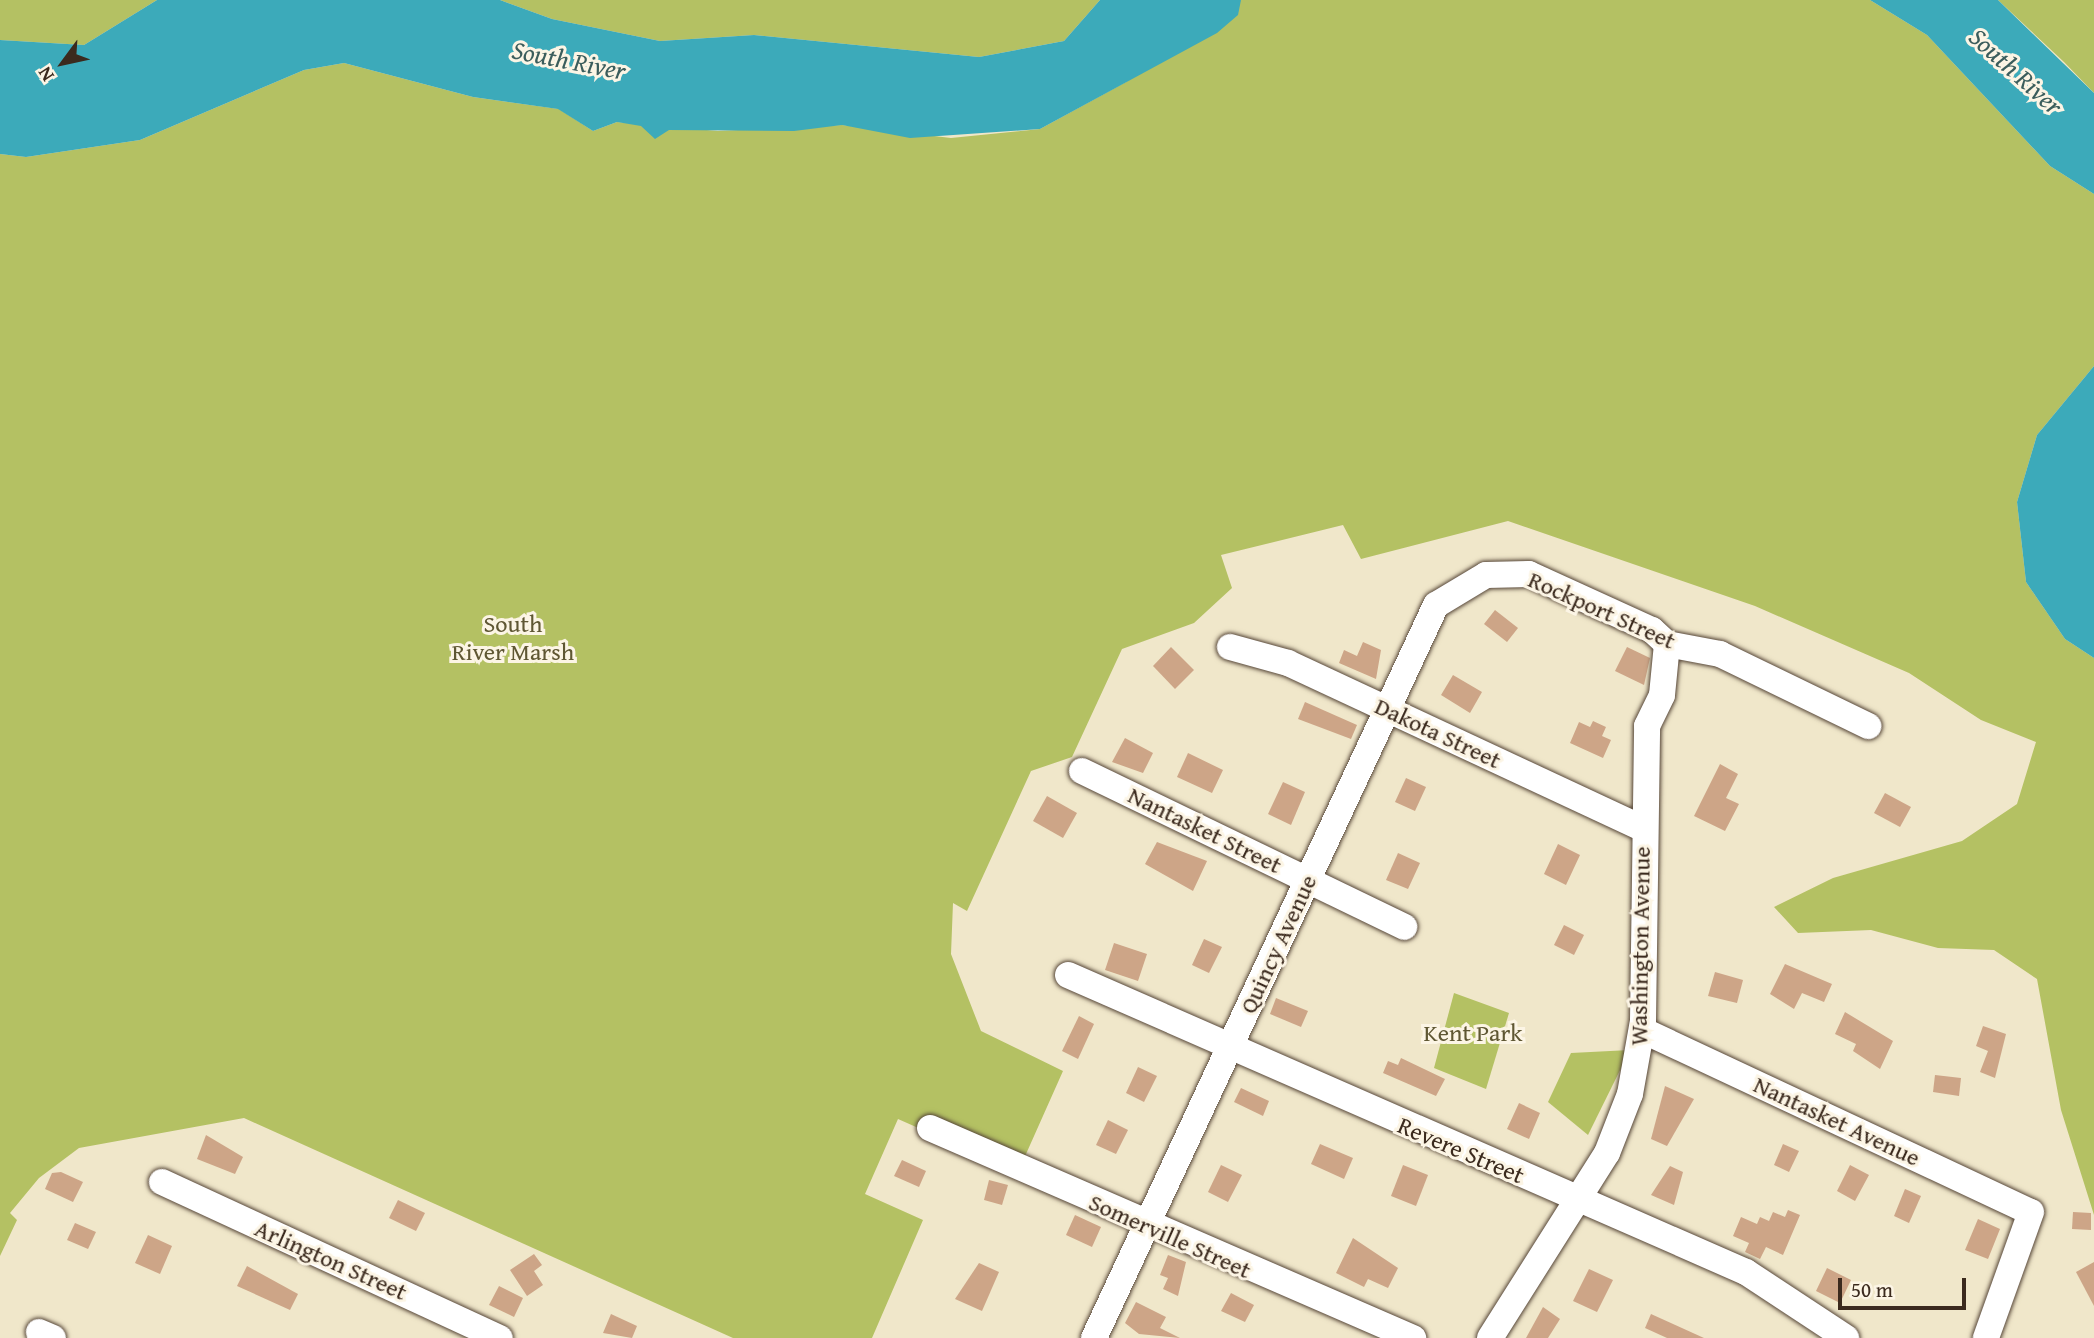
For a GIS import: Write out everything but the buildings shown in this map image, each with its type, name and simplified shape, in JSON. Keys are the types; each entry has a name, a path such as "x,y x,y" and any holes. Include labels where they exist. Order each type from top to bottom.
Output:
{"street":[{"name":"Rockport Street","path":"1488,575 1546,579 1652,630 1667,644 1720,654 1868,726"},
{"name":"Quincy Avenue","path":"1094,1338 1436,605 1488,575"},
{"name":"Washington Avenue","path":"1490,1338 1577,1200 1618,1128 1642,1031 1642,828 1647,726 1662,695 1667,644"},
{"name":"Dakota Street","path":"1230,647 1288,663 1642,828"},
{"name":"Nantasket Street","path":"1082,771 1404,928"},
{"name":"Revere Street","path":"1068,975 1746,1272 1846,1338"},
{"name":"Nantasket Avenue","path":"1642,1031 2031,1212 1986,1338"},
{"name":"Somerville Street","path":"930,1128 1144,1226 1413,1338"},
{"name":"Arlington Street","path":"162,1182 500,1338"}],"green space":[{"path":"0,0 157,0 84,45 0,40"},
{"path":"500,0 1100,0 1064,41 979,57 754,35 660,41 552,19"},
{"name":"South River Marsh","path":"1241,0 1870,0 1927,35 2050,166 2094,194 2094,366 2037,435 2017,502 2026,582 2065,639 2094,658 2094,1215 2061,1110 2037,979 1994,950 1938,948 1871,930 1798,933 1774,907 1833,878 1962,841 2017,804 2036,742 1981,720 1909,673 1755,606 1508,521 1361,559 1343,525 1221,555 1232,588 1194,623 1122,649 1072,757 1031,771 967,911 953,903 951,954 981,1031 1063,1071 1018,1172 898,1119 865,1194 923,1220 872,1338 733,1338 244,1118 79,1148 39,1178 10,1213 17,1220 0,1256 0,154 26,157 140,140 304,70 344,63 473,97 559,109 593,131 617,122 718,131 842,125 951,138 1040,129 1126,82"},
{"path":"1998,0 2094,0 2094,93 2064,62"},
{"name":"Kent Park","path":"1454,993 1509,1013 1486,1089 1434,1068"},
{"name":"Kent Park","path":"1630,1050 1588,1135 1548,1102 1571,1053"}],"water":[{"name":"South River","path":"157,0 500,0 552,19 660,41 754,35 979,57 1064,41 1100,0 1241,0 1238,15 1217,33 1040,129 910,138 842,125 794,131 669,130 655,139 641,126 617,122 593,131 558,109 473,97 344,63 304,70 140,140 26,157 0,154 0,40 84,45"},
{"name":"South River","path":"1870,0 1998,0 2094,93 2094,194 2050,166 1927,35"},
{"path":"2094,366 2094,658 2065,639 2026,582 2017,502 2037,435"}]}
